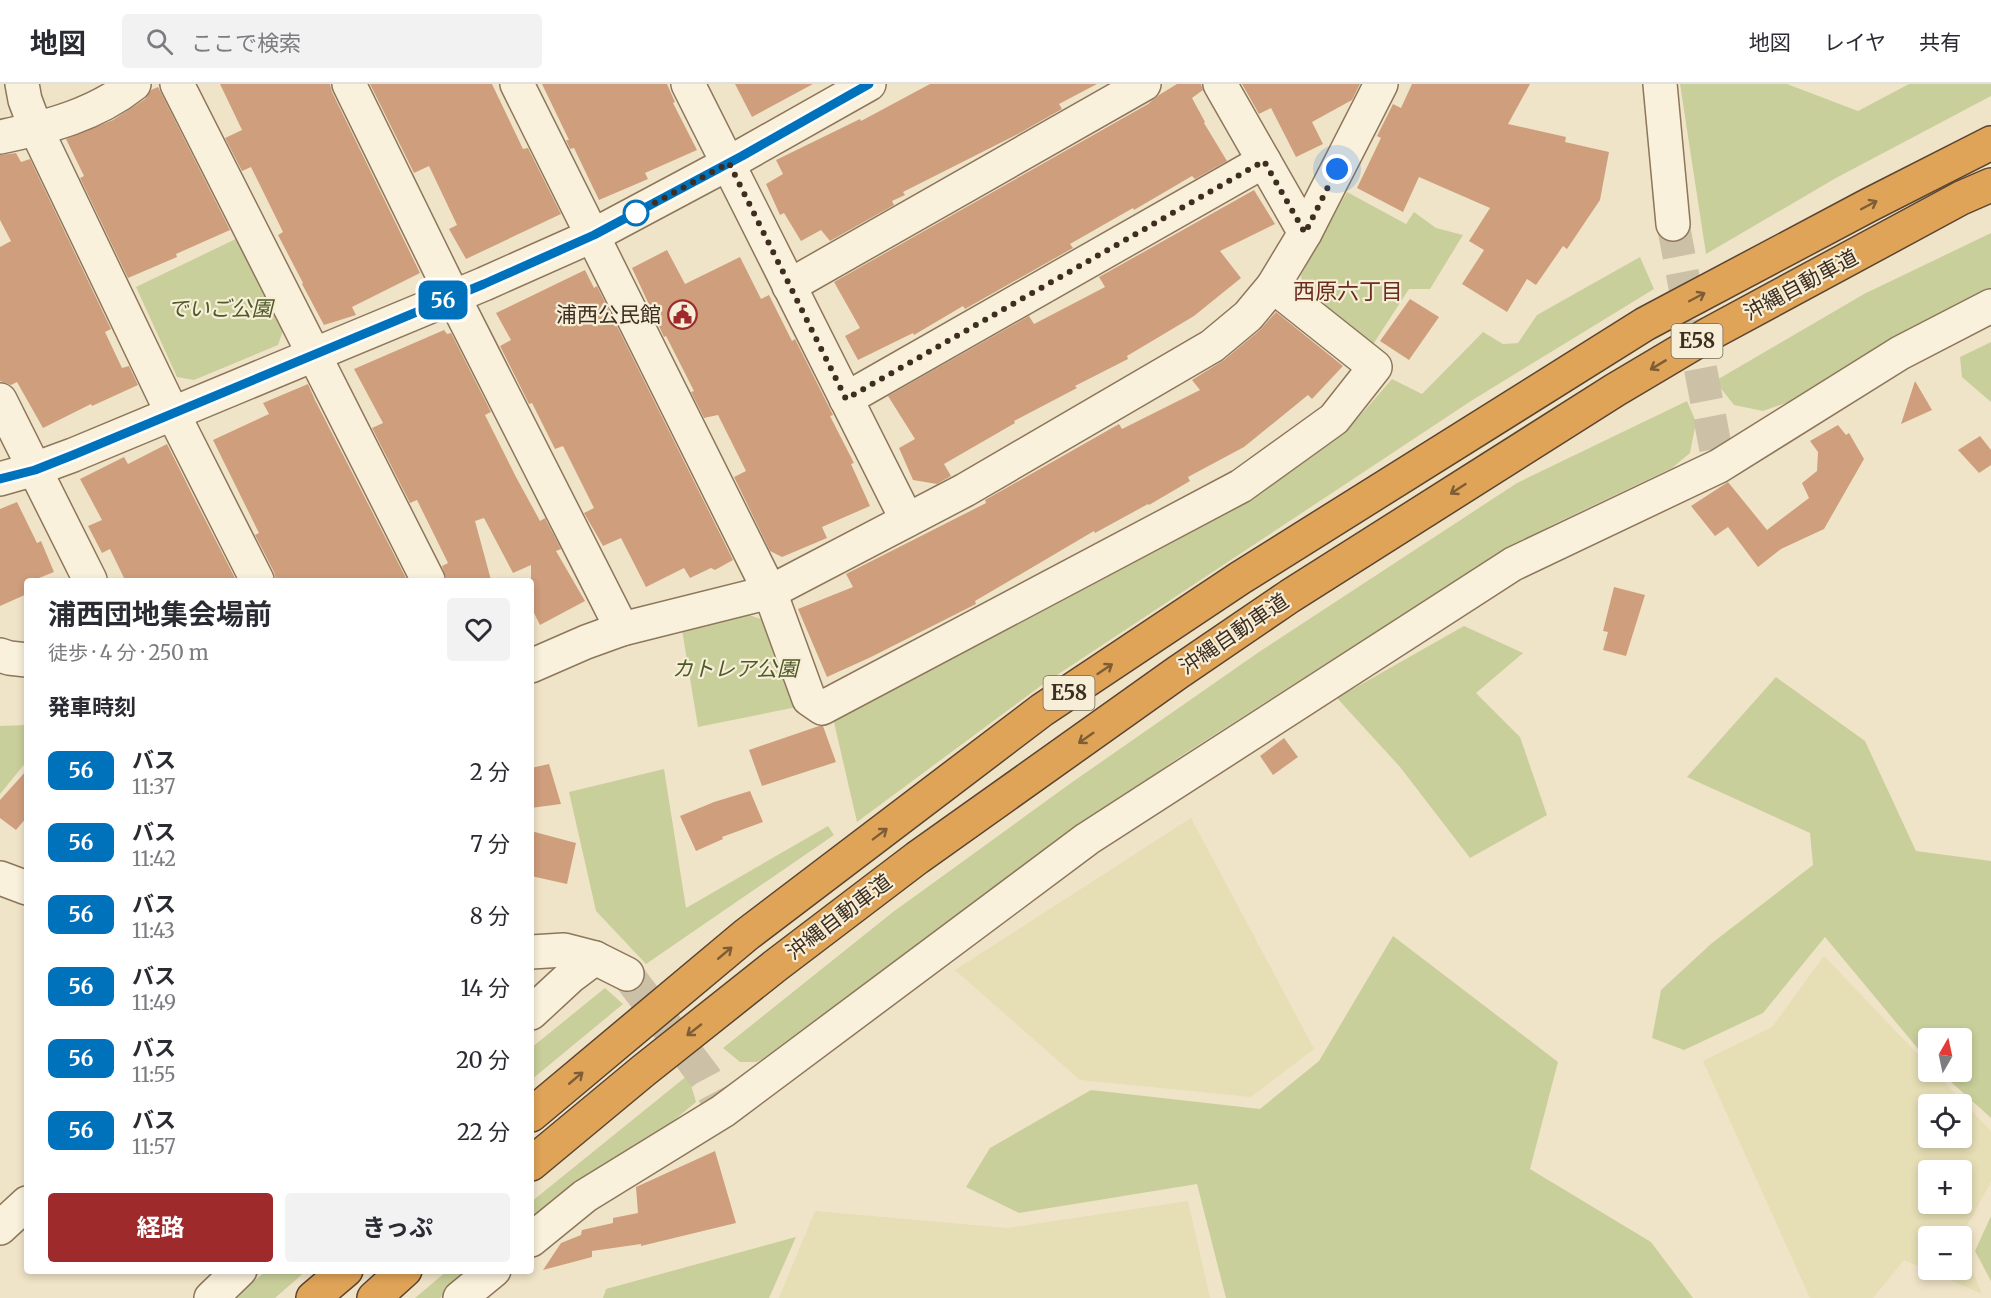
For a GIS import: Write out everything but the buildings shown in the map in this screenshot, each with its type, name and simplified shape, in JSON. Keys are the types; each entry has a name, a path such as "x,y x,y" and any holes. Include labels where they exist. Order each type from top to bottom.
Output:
{"highway":[{"name":"沖縄自動車道","path":"534,1112 746,935 1042,710 1240,578 1645,324 1991,143"},
{"name":"沖縄自動車道","path":"534,1162 722,1008 908,865 1290,596 1507,457 1711,333 1976,196 1991,185"},
{"path":"313,1298 341,1274"},
{"path":"374,1298 401,1274"}],"street":[{"path":"22,84 36,129 173,413 256,578"},
{"path":"0,137 82,115 119,96 134,84"},
{"path":"177,84 427,578"},
{"path":"349,84 621,630"},
{"path":"517,84 770,592 809,699 822,708 1241,486 1334,419 1375,367 1273,286"},
{"path":"688,84 907,520"},
{"path":"0,479 35,470 314,356 594,235 729,163 869,84"},
{"path":"789,286 1144,84"},
{"path":"1220,84 1305,233"},
{"path":"534,665 586,642 621,630 770,592 964,490 1212,346 1248,316 1273,286 1305,233 1381,84"},
{"path":"1660,84 1673,224"},
{"path":"846,399 1264,161"},
{"path":"534,1238 585,1196 723,1111 1087,839 1513,564 1719,466 1900,353 1991,306"},
{"path":"0,400 89,578"},
{"path":"0,655 24,660"},
{"path":"0,878 24,887"},
{"path":"534,952 564,950 595,958 627,974"},
{"path":"534,1010 595,958"},
{"path":"0,1228 24,1206"},
{"path":"211,1298 236,1274"},
{"path":"460,1298 489,1274"}],"shaded area":[{"path":"1191,818 1314,1049 1251,1097 1080,1080 955,970"},
{"path":"1824,956 1918,1054 1918,1082 1944,1082 1956,1094 1918,1094 1918,1148 1972,1148 1972,1111 1991,1131 1991,1182 1967,1226 1918,1226 1918,1266 1904,1260 1873,1298 1810,1298 1703,1061 1772,1027"},
{"path":"1188,1201 1210,1298 779,1298 815,1211 1008,1228"},
{"path":"1972,1270 1982,1294 1950,1280 1972,1280"}],"green space":[{"path":"1680,84 1787,84 1858,111 1909,84 1991,84 1991,96 1836,178 1706,254"},
{"path":"1347,192 1406,224 1414,212 1436,228 1463,235 1430,289 1409,289 1370,349 1304,297 1301,275"},
{"path":"1991,233 1991,291 1797,399 1763,411 1734,405 1715,381 1864,294"},
{"name":"でいご公園","path":"244,235 287,319 278,345 194,380 177,377 136,287"},
{"path":"1640,257 1654,289 1471,401 1042,685 857,822 833,718 1213,517 1351,426 1392,379 1422,394 1483,332 1503,344 1518,343 1537,315"},
{"path":"1991,342 1991,402 1962,377 1960,357"},
{"path":"1687,401 1696,422 1690,453 1672,468 1554,524 1498,554 1178,758 1110,806 795,1041 757,1062 740,1062 723,1048 893,912 1071,783 1259,652 1517,483"},
{"name":"カトレア公園","path":"746,614 767,621 797,707 698,727 682,630"},
{"path":"1464,626 1523,653 1476,693 1520,737 1547,815 1470,858 1400,767 1337,698"},
{"path":"1776,677 1865,741 1916,851 1991,861 1991,1118 1972,1101 1972,1094 1964,1094 1951,1082 1972,1082 1972,1028 1918,1028 1918,1049 1825,937 1763,1013 1684,1050 1652,1038 1661,990 1712,943 1813,865 1810,833 1687,777"},
{"path":"24,725 24,765 0,794 0,726"},
{"path":"664,769 686,908 828,826 834,835 646,964 596,911 569,792"},
{"path":"1393,936 1558,1062 1530,1169 1651,1242 1693,1298 1226,1298 1197,1184 1019,1213 966,1187 990,1148 1091,1090 1260,1109 1319,1061"},
{"path":"605,988 623,1004 534,1078 534,1046"},
{"path":"688,1075 696,1102 666,1127 593,1174 534,1221 534,1200"},
{"path":"1991,1216 1991,1281 1975,1251"},
{"path":"796,1237 769,1298 603,1298 606,1289"},
{"path":"262,1274 303,1274 275,1298 234,1298"},
{"path":"443,1274 468,1274 440,1298 415,1298"}],"tunnel":[{"path":"1673,224 1719,466"},
{"path":"627,974 705,1077 723,1111"}],"bus line":[{"name":"56","path":"0,479 35,470 73,455 484,284 594,235 742,156 869,84"}],"place":[{"name":"浦西公民館","path":"682,315"}],"district":[{"name":"西原六丁目","path":"1348,291"}],"route":[{"path":"636,213 729,163 846,399 1264,161 1305,233 1337,169"}]}
